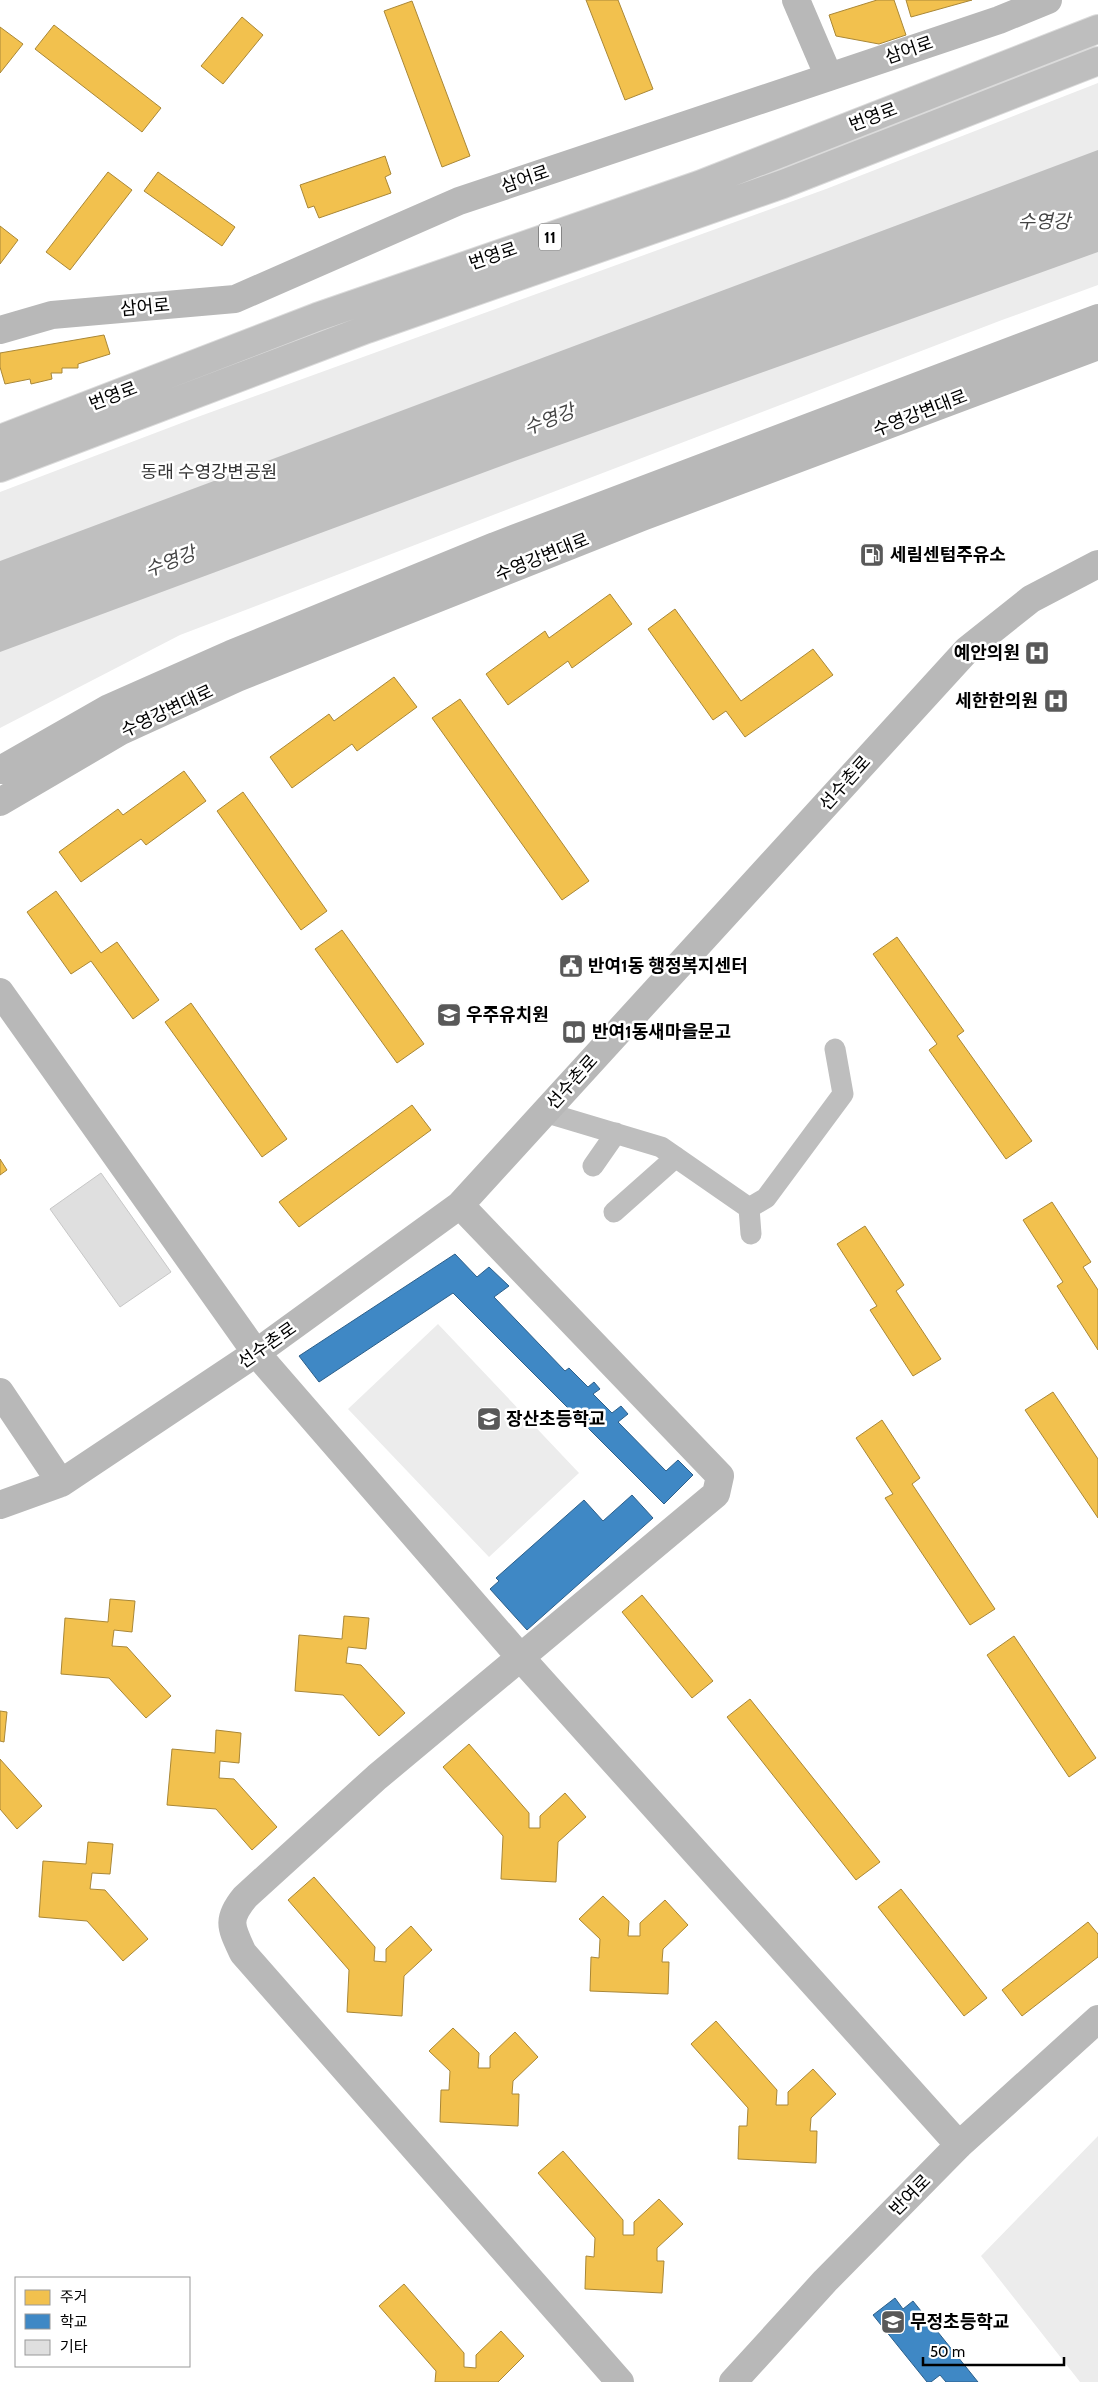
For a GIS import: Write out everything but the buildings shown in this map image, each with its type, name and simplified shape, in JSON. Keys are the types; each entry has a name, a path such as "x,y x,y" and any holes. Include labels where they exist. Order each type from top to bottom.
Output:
{"highway":[{"name":"번영로","path":"0,439 317,317 699,185 1098,29"},
{"name":"번영로","path":"0,468 367,329 782,184 1098,61"}],"main road":[{"path":"796,0 829,77"},
{"name":"삼어로","path":"0,330 52,315 235,299 459,201 999,20 1048,0"},
{"name":"수영강변대로","path":"0,770 109,708 231,654 494,546 1098,318"},
{"name":"수영강변대로","path":"0,802 121,731 237,678 642,517 1098,346"},
{"name":"선수촌로","path":"0,1504 61,1482 256,1354 460,1205 967,650 1031,600 1098,564"},
{"path":"0,992 256,1354 520,1657 959,2144"},
{"path":"460,1205 720,1476 716,1494 378,1777 245,1897 233,1912 231,1928 243,1953 620,2382"},
{"path":"0,1392 61,1482"},
{"name":"반여로","path":"733,2382 825,2281 959,2144 1098,2019"}],"street":[{"path":"749,1208 766,1198 843,1094 835,1049"},
{"path":"544,1112 661,1147 749,1208"},
{"path":"592,1166 616,1133"},
{"path":"614,1212 676,1157"},
{"path":"749,1208 751,1234"}],"green space":[{"name":"동래 수영강변공원","path":"1098,83 1098,285 180,635 0,728 0,492 192,419 826,189"},
{"path":"438,1324 579,1473 489,1557 348,1409"},
{"path":"1098,2136 1098,2382 1080,2382 981,2256"}],"water":[{"name":"수영강","path":"1098,150 1098,252 512,462 0,652 0,561"}],"place":[{"name":"세림센텀주유소","path":"872,555"},
{"name":"예안의원","path":"1037,653"},
{"name":"세한한의원","path":"1056,701"},
{"name":"반여1동 행정복지센터","path":"571,966"},
{"name":"우주유치원","path":"449,1015"},
{"name":"반여1동새마을문고","path":"574,1032"},
{"name":"장산초등학교","path":"489,1419"},
{"name":"무정초등학교","path":"893,2322"}]}
